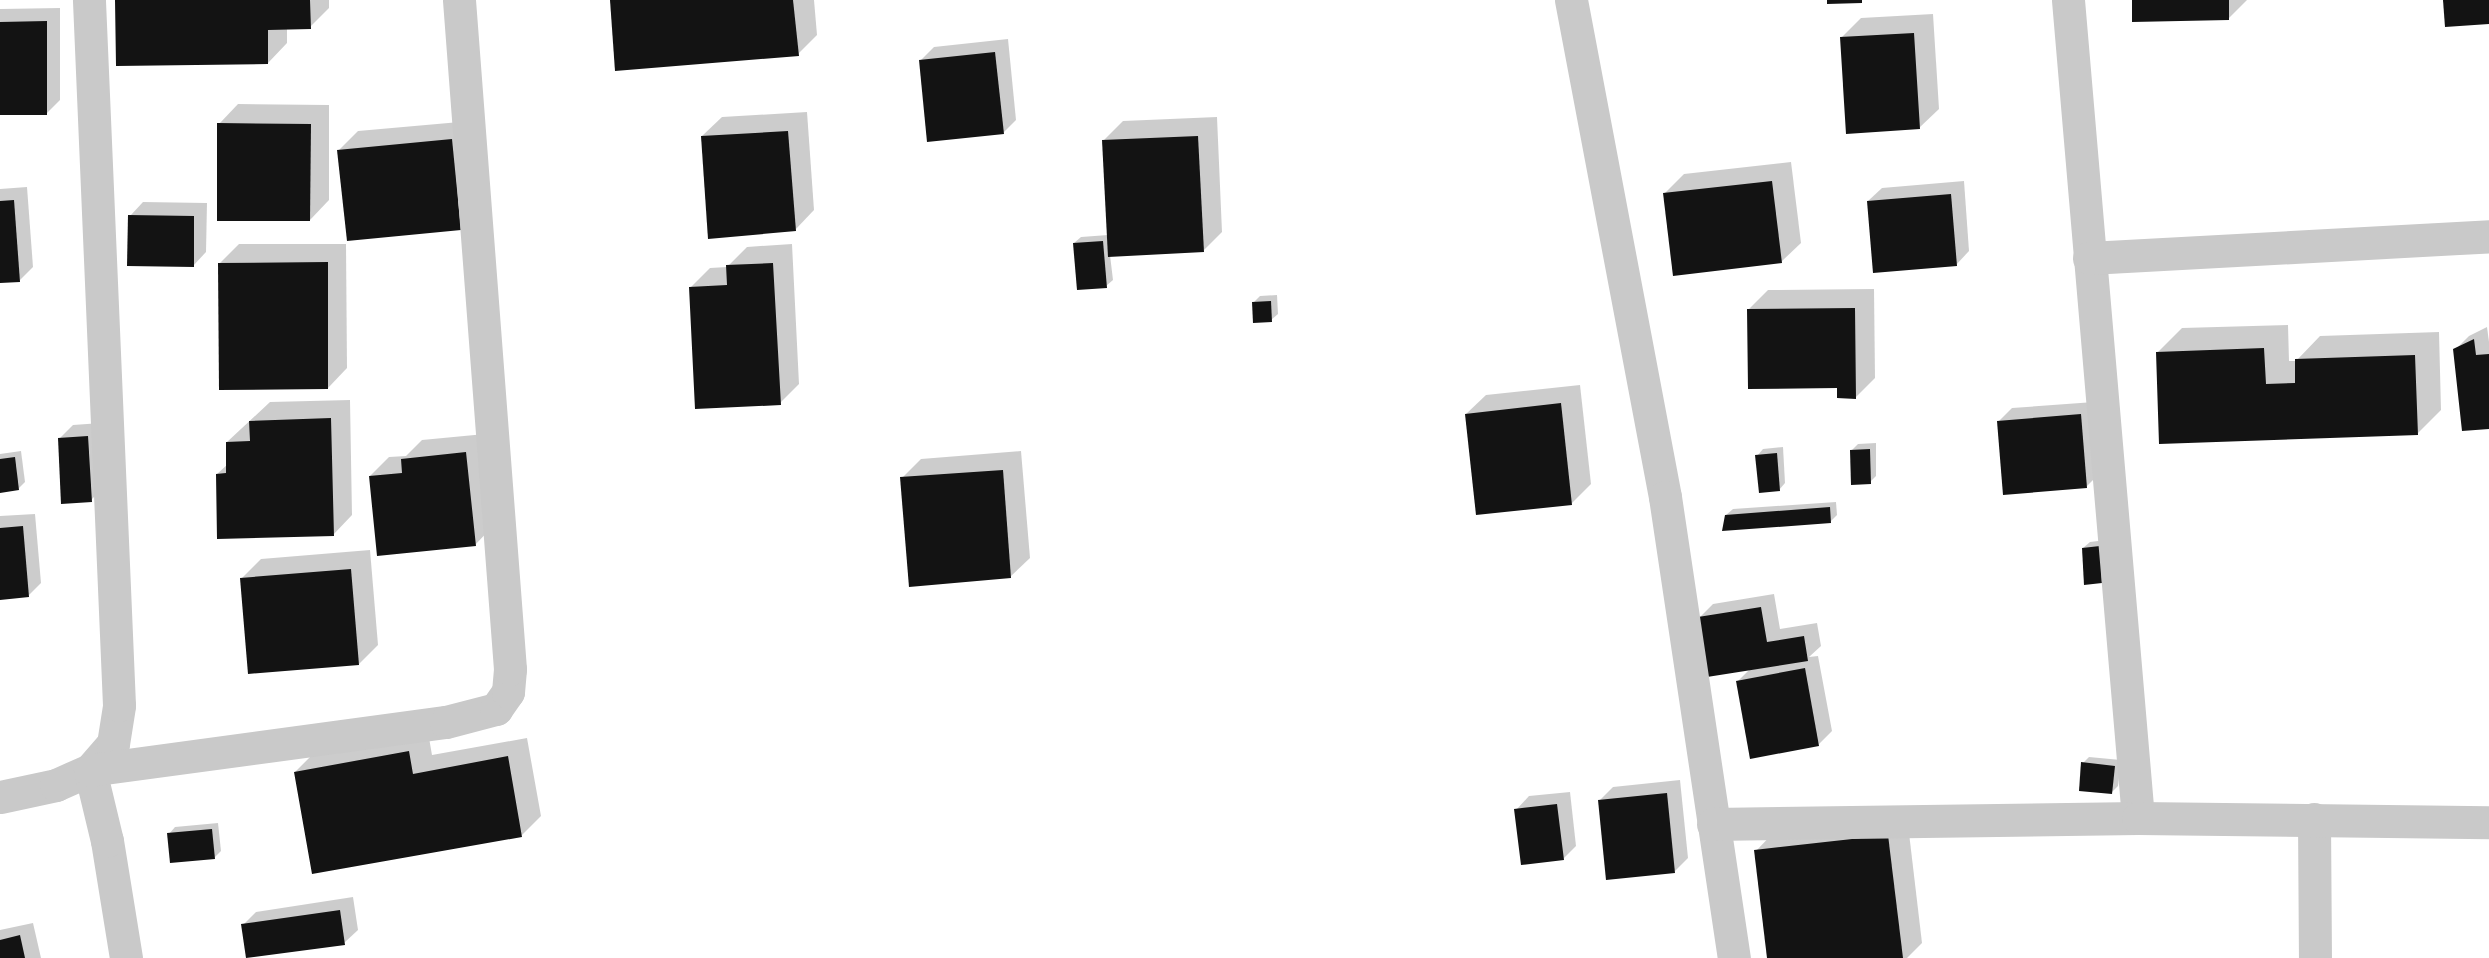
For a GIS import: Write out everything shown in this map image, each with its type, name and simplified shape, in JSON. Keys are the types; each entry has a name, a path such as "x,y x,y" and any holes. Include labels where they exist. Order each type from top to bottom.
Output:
{"street":[{"path":"88,0 119,705 113,744 90,770"},
{"path":"0,797 56,785 90,770 446,722 496,709 508,692 510,669 459,0"},
{"path":"1570,0 1591,91 1665,497 1734,958"},
{"path":"2068,0 2138,818"},
{"path":"2089,258 2489,236"},
{"path":"90,770 107,841 126,958"},
{"path":"1713,824 2138,818 2489,822"},
{"path":"2314,819 2315,958"}],"building":[{"path":"115,0 310,0 311,29 268,30 268,64 116,66"},
{"path":"610,0 793,0 799,56 615,71"},
{"path":"1827,0 1862,0 1862,3 1827,4"},
{"path":"2132,0 2229,0 2229,20 2132,22"},
{"path":"2443,0 2489,0 2489,24 2445,27"},
{"path":"47,21 47,115 0,115 0,22"},
{"path":"1914,33 1920,129 1846,134 1840,37"},
{"path":"995,52 1004,134 927,142 919,60"},
{"path":"217,123 311,124 310,221 217,221"},
{"path":"788,131 796,231 708,239 701,136"},
{"path":"1198,136 1204,252 1108,257 1102,140"},
{"path":"452,139 461,230 347,241 337,150"},
{"path":"1772,181 1782,263 1673,276 1663,193"},
{"path":"1951,194 1957,266 1873,273 1867,201"},
{"path":"14,200 20,282 0,283 0,201"},
{"path":"128,215 194,216 194,267 127,266"},
{"path":"1103,241 1107,288 1077,290 1073,243"},
{"path":"328,262 328,389 219,390 218,263"},
{"path":"773,263 781,405 695,409 689,287 727,285 726,265"},
{"path":"1271,301 1272,322 1253,323 1252,302"},
{"path":"1855,308 1856,399 1837,398 1837,388 1748,389 1747,309"},
{"path":"2474,339 2476,355 2489,354 2489,429 2462,431 2453,349"},
{"path":"2264,348 2266,384 2295,383 2295,359 2415,355 2418,435 2159,444 2156,352"},
{"path":"1561,403 1572,505 1476,515 1465,414"},
{"path":"2081,414 2087,488 2003,495 1997,421"},
{"path":"331,418 334,536 217,539 216,474 226,473 226,442 250,441 249,421"},
{"path":"88,436 92,502 61,504 58,438"},
{"path":"1870,449 1871,484 1851,485 1850,450"},
{"path":"466,452 476,546 377,556 369,476 402,473 401,459"},
{"path":"1777,453 1780,491 1759,493 1755,455"},
{"path":"15,457 19,490 0,493 0,459"},
{"path":"1003,470 1011,578 909,587 900,477"},
{"path":"1830,507 1831,523 1722,531 1725,515"},
{"path":"23,526 29,597 0,600 0,528"},
{"path":"2100,546 2102,583 2084,585 2082,548"},
{"path":"351,569 359,665 248,674 240,578"},
{"path":"1761,607 1767,642 1804,636 1808,661 1707,677 1698,617"},
{"path":"1805,668 1819,746 1750,759 1736,681"},
{"path":"409,751 413,774 508,756 522,837 312,874 294,772"},
{"path":"2081,762 2115,766 2112,794 2079,791"},
{"path":"1667,793 1675,873 1606,880 1598,800"},
{"path":"1557,804 1564,860 1521,865 1514,809"},
{"path":"212,829 215,859 170,863 167,833"},
{"path":"1888,835 1903,958 1767,958 1754,850"},
{"path":"340,910 345,945 246,958 241,924"},
{"path":"20,935 25,958 0,958 0,940"}]}
